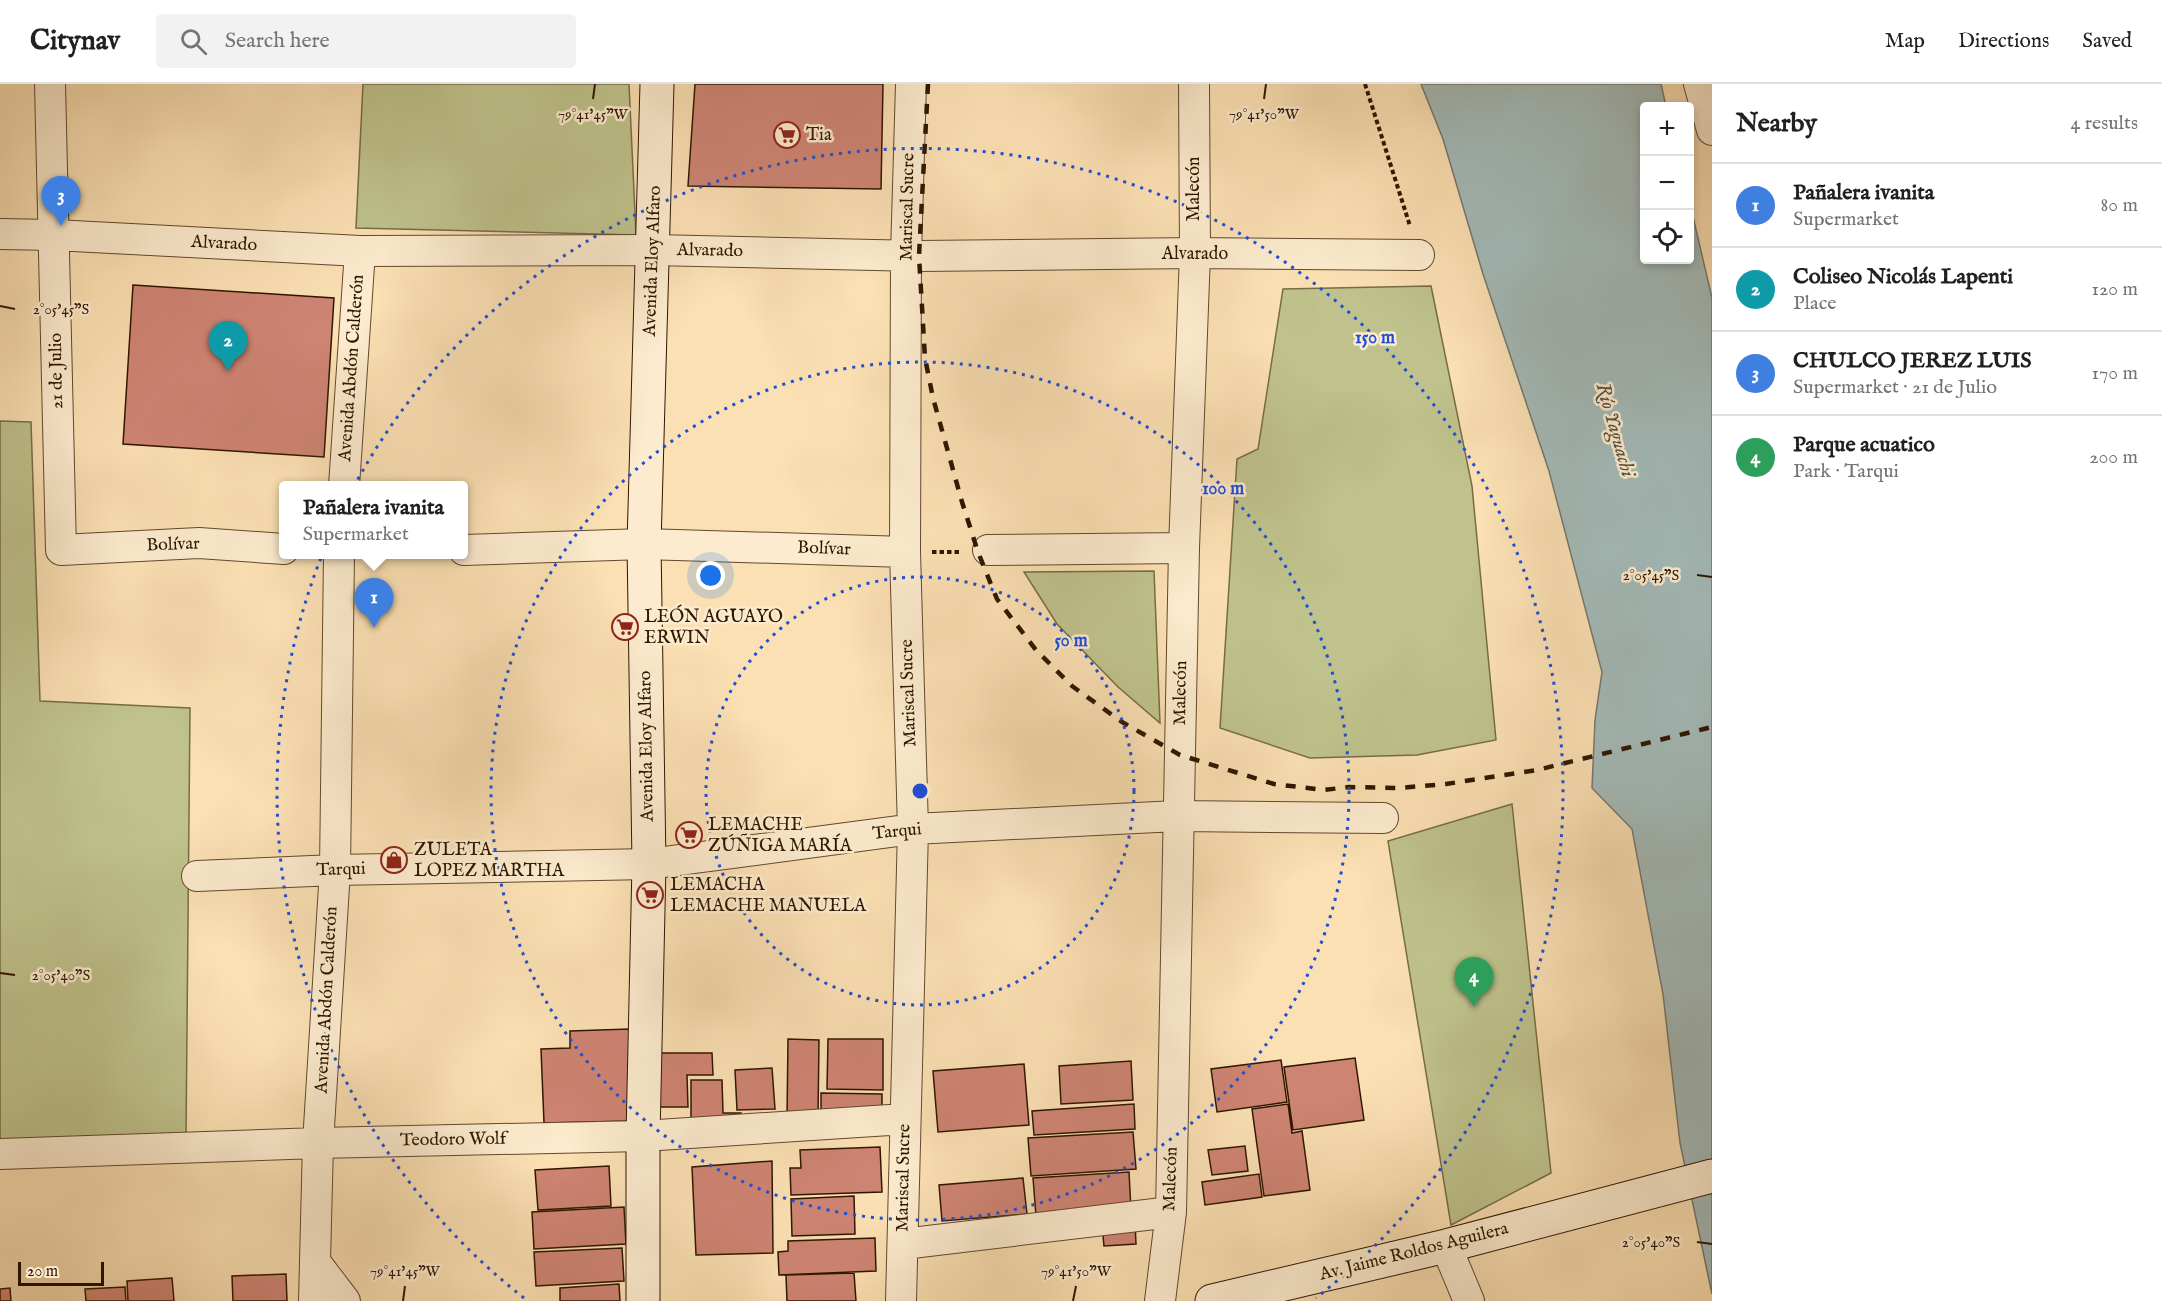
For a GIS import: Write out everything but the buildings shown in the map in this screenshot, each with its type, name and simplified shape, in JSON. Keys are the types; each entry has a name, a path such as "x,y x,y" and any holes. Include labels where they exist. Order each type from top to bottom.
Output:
{"street":[{"name":"21 de Julio","path":"50,84 61,550"},
{"name":"Avenida Eloy Alfaro","path":"643,1301 643,1136 649,864 644,544 657,84"},
{"name":"Mariscal Sucre","path":"901,1301 913,829 905,552 906,255 911,84"},
{"name":"Malecón","path":"1160,1301 1171,1212 1184,548 1195,253 1194,84"},
{"path":"1699,84 1712,130"},
{"name":"Alvarado","path":"0,234 360,251 653,250 919,256 1195,253 1419,255"},
{"name":"Avenida Abdón Calderón","path":"344,481 360,251"},
{"name":"Bolívar","path":"61,550 199,543 279,549"},
{"name":"Bolívar","path":"468,550 644,544 905,552"},
{"path":"988,550 1184,548"},
{"name":"Avenida Abdón Calderón","path":"314,1301 318,1143 335,870 339,559"},
{"name":"Tarqui","path":"197,876 335,870 649,864 913,829 1178,816 1383,818"},
{"name":"Teodoro Wolf","path":"0,1154 318,1143 643,1136 905,1119"},
{"name":"Av. Jaime Roldos Aguilera","path":"1212,1301 1446,1246 1712,1176"},
{"path":"903,1244 1171,1212"},
{"path":"1446,1246 1469,1301"},
{"path":"316,1263 345,1301"}],"path":[{"path":"1365,84 1419,255"},
{"path":"905,552 988,550"}],"green space":[{"path":"363,84 629,84 636,235 356,228"},
{"path":"1431,286 1472,486 1496,740 1417,755 1310,758 1220,728 1237,459 1258,449 1283,289"},
{"path":"0,421 31,422 40,701 190,708 186,1137 0,1144"},
{"path":"1154,571 1160,723 1118,687 1057,624 1024,572"},
{"path":"1512,804 1551,1173 1451,1225 1388,841"}],"water":[{"name":"Río Yaguachi","path":"1421,84 1661,84 1665,102 1640,102 1640,264 1694,264 1694,221 1712,298 1712,1294 1680,1143 1663,994 1632,829 1592,788 1595,720 1602,672 1549,471 1483,274 1443,139"}],"railway":[{"path":"928,84 919,256 925,358 933,398 962,502 978,552 997,599 1036,650 1072,686 1122,722 1180,755 1274,784 1324,790 1446,784 1537,770 1712,727"}],"place":[{"name":"Tia","path":"787,135"},
{"name":"CHULCO JEREZ LUIS","path":"61,226"},
{"name":"Coliseo Nicolás Lapenti","path":"228,371"},
{"name":"LEÓN AGUAYO ERWIN","path":"625,627"},
{"name":"Pañalera ivanita","path":"374,628"},
{"name":"LEMACHE ZÚÑIGA MARÍA","path":"689,835"},
{"name":"ZULETA LOPEZ MARTHA","path":"394,860"},
{"name":"LEMACHA LEMACHE MANUELA","path":"650,895"},
{"name":"Parque acuatico","path":"1474,1007"}]}
